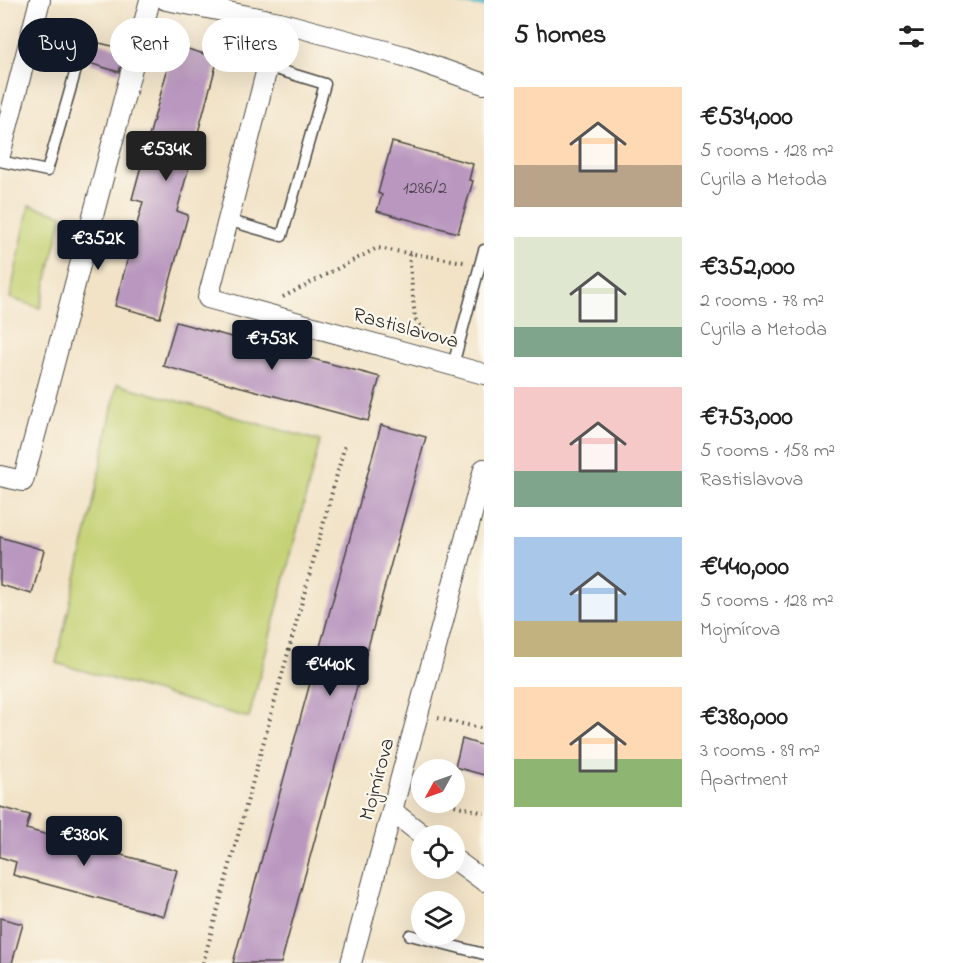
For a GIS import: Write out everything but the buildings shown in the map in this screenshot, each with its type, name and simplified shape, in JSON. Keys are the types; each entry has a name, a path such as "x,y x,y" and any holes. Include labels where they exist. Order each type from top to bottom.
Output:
{"street":[{"path":"36,18 40,0"},
{"path":"0,476 23,482 150,0"},
{"path":"166,0 258,18"},
{"path":"299,27 404,56 484,84"},
{"path":"0,155 23,72"},
{"name":"Rastislavova","path":"267,72 208,297 484,374"},
{"name":"Mojmírova","path":"351,963 484,469"},
{"path":"393,812 411,826"},
{"path":"465,867 484,881"}],"lane":[{"path":"0,161 47,171 75,72"},
{"path":"227,220 282,236 325,84 285,72"},
{"path":"453,365 484,250"},
{"path":"449,945 484,954"}],"path":[{"path":"256,311 377,248 480,265"},
{"path":"409,254 415,319 453,365"},
{"path":"203,963 345,445"},
{"path":"445,719 484,729"},
{"path":"465,808 484,813"}],"green space":[{"path":"29,205 63,215 40,308 10,298"},
{"path":"117,384 320,441 249,718 56,663 91,514"}],"waterway":[{"path":"457,0 484,4"}]}
